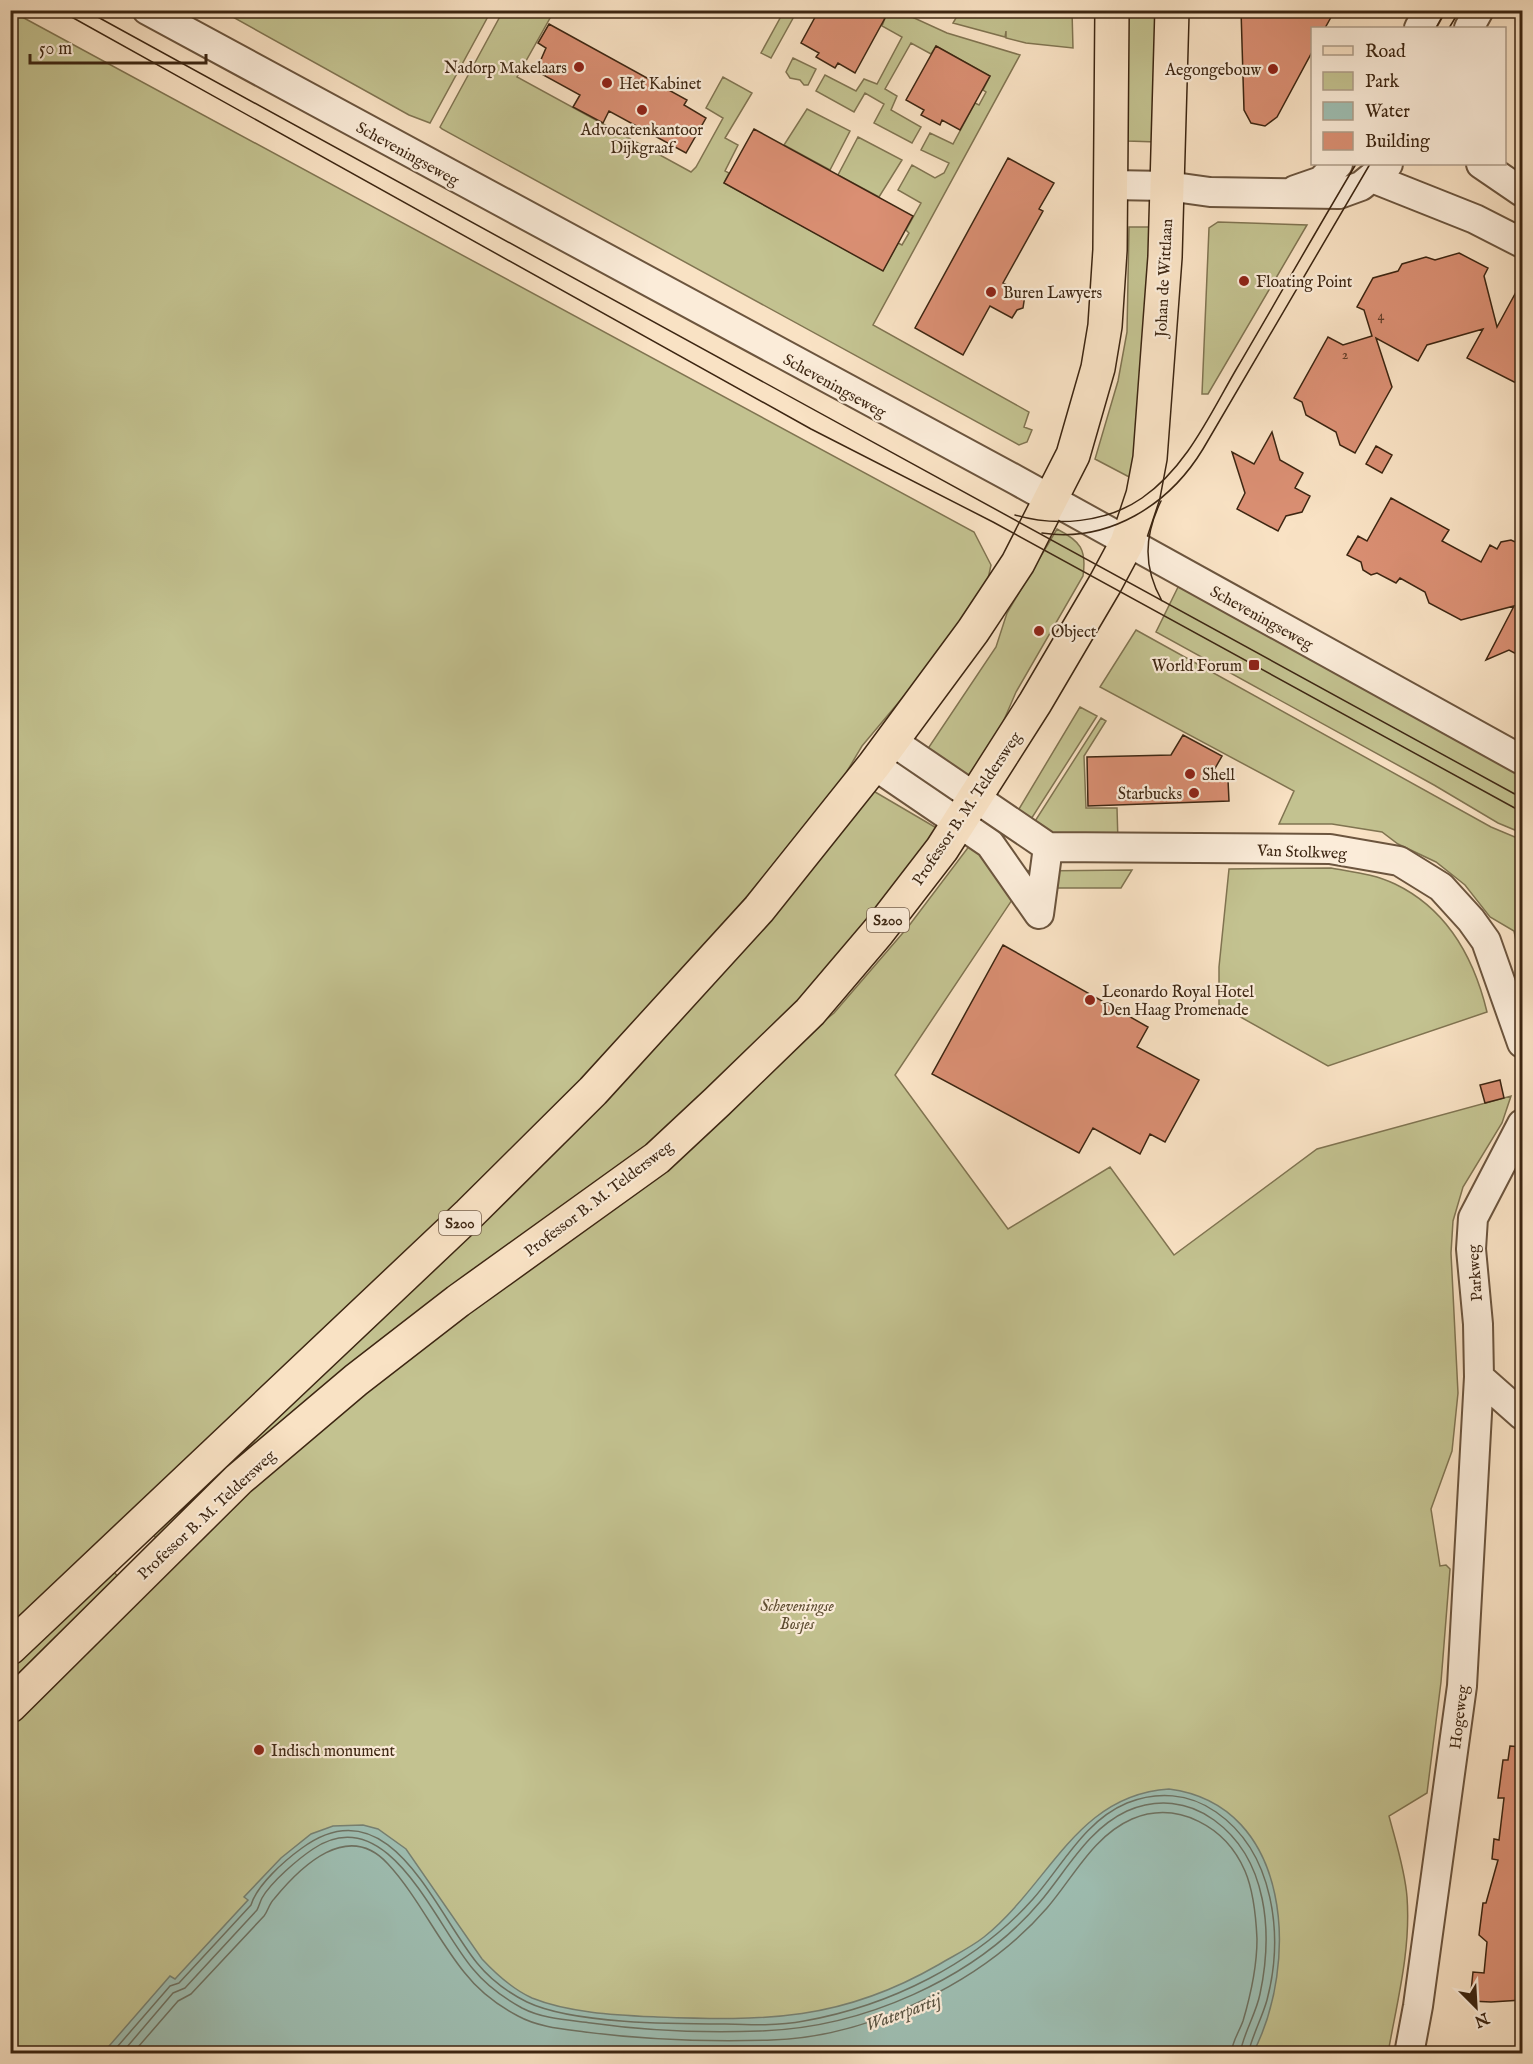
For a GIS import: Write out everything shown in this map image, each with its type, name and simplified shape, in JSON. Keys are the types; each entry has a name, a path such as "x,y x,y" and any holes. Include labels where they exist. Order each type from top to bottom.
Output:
{"main road":[{"name":"S200","path":"10,1648 469,1214 593,1091 759,909 883,753 1011,575 1073,455 1098,368 1106,326 1111,185 1112,10"},
{"name":"Johan de Wittlaan","path":"1126,543 1143,495 1150,458 1166,256 1172,10"},
{"name":"Professor B. M. Teldersweg","path":"10,1706 239,1479 356,1380 458,1301 657,1158 810,1012 878,933 942,849 1035,703 1126,543"}],"street":[{"name":"Scheveningseweg","path":"147,10 1522,760"},
{"path":"1420,27 1429,10"},
{"path":"1470,27 1479,10"},
{"path":"1276,194 1308,188 1321,181 1337,165"},
{"path":"1482,165 1522,192"},
{"path":"1111,185 1167,186 1210,192 1339,194 1380,171 1522,243"},
{"path":"883,753 967,810 1048,847 1039,914 967,810"},
{"name":"Van Stolkweg","path":"1048,847 1330,849 1399,861 1441,887 1471,920 1486,941 1522,1043"},
{"name":"Parkweg","path":"1479,1377 1478,1324 1471,1249 1473,1218 1522,1124"},
{"path":"1479,1377 1522,1415"},
{"name":"Hogeweg","path":"1409,2054 1418,2006 1462,1686 1479,1377"}],"green space":[{"path":"11,11 974,532 991,565 983,602 862,746 843,778 744,900 599,1066 458,1207 11,1631"},
{"path":"222,11 491,11 430,123 409,115"},
{"path":"503,11 554,11 517,77 691,172 723,118 706,108 723,77 752,93 725,138 738,145 725,171 729,173 724,183 883,270 898,243 902,245 909,233 906,230 921,203 898,190 912,165 935,178 944,173 949,163 921,150 930,133 953,144 975,103 979,105 986,92 983,90 990,76 936,46 931,54 911,43 885,89 897,96 891,110 921,127 912,143 874,123 884,104 865,93 854,112 816,91 825,75 856,91 864,79 877,84 902,37 882,26 885,18 872,11 899,11 947,33 1020,55 873,325 1029,412 1024,427 1032,430 1027,442 1019,445 442,129 440,127"},
{"path":"784,11 797,11 771,58 761,53"},
{"path":"960,11 1072,11 1073,48 1026,43 1006,38 1006,31 1005,37 953,23"},
{"path":"1128,11 1161,11 1157,142 1127,141"},
{"path":"793,58 816,69 808,85 790,78 786,72"},
{"path":"807,109 850,131 830,170 784,145"},
{"path":"858,137 902,160 879,197 838,175"},
{"path":"1218,222 1307,225 1208,394 1202,394 1209,228"},
{"path":"1129,227 1151,227 1133,479 1095,459 1118,381 1127,332"},
{"path":"1057,529 1076,542 1083,552 1083,576 1016,692 988,757 971,781 925,753 996,647 1007,613"},
{"path":"1183,577 1522,763 1522,833 1498,823 1434,785 1156,632"},
{"path":"1136,630 1491,827 1522,840 1522,969 1514,931 1490,917 1465,885 1436,862 1398,844 1382,832 1332,824 1279,824 1294,791 1100,687"},
{"path":"1080,707 1097,716 1026,827 1013,819"},
{"path":"1101,718 1106,721 1084,756 1086,808 1117,808 1118,842 1108,843 1030,829"},
{"path":"870,789 940,830 840,959 694,1109 159,1542 152,1533"},
{"name":"Scheveningse Bosjes","path":"970,845 1007,868 1031,871 1132,870 1121,888 1020,888 895,1075 1008,1229 1110,1167 1174,1255 1317,1149 1511,1096 1502,1123 1463,1187 1453,1221 1451,1253 1458,1393 1452,1451 1431,1509 1440,1566 1446,1565 1450,1569 1441,1682 1427,1793 1389,1816 1404,1877 1408,1917 1402,1976 1388,2053 11,2054 11,1725 246,1493 310,1435 834,1013 908,927"},
{"path":"1331,868 1380,878 1413,894 1429,907 1444,921 1466,954 1487,1012 1328,1066 1219,1005 1219,967 1229,869"},
{"path":"112,1570 121,1580 11,1689 11,1667"}],"water":[{"name":"Waterpartij","path":"1169,1789 1210,1801 1241,1825 1262,1856 1275,1894 1279,1935 1277,1977 1268,2017 1253,2053 103,2053 170,1976 175,1979 248,1900 244,1897 281,1858 311,1834 333,1826 363,1825 378,1829 406,1849 482,1959 505,1981 532,1998 562,2007 610,2014 696,2018 768,2017 802,2014 868,1997 903,1983 961,1952 984,1937 1007,1916 1066,1845 1087,1824 1110,1807 1137,1795"}],"building":[{"path":"819,10 871,10 885,18 855,73 838,63 835,68 816,57 819,53 801,43"},
{"name":"Aegongebouw","path":"1241,10 1335,10 1326,27 1311,27 1311,54 1277,117 1265,126 1251,123 1244,110"},
{"name":"Het Kabinet","path":"549,24 687,100 684,105 706,118 686,153 609,111 603,123 573,107 580,95 536,71 546,48 538,43"},
{"path":"936,46 990,76 960,130 942,120 940,125 921,115 924,110 906,100"},
{"path":"754,129 913,216 883,271 724,183"},
{"path":"1008,158 1054,183 1039,209 1043,211 1003,283 1025,295 1023,308 1017,310 1012,318 990,306 963,355 915,328"},
{"path":"1459,253 1488,268 1484,276 1497,327 1522,281 1522,386 1467,358 1483,329 1427,345 1418,361 1376,338 1392,387 1355,453 1340,445 1336,432 1306,415 1302,402 1294,398 1328,337 1343,345 1372,336 1364,310 1357,307 1373,278 1398,271 1402,264 1426,257 1435,260"},
{"path":"1272,432 1280,460 1303,473 1295,488 1310,496 1302,512 1286,516 1278,531 1237,509 1245,493 1232,452 1254,464"},
{"path":"1376,446 1392,455 1382,473 1366,464"},
{"path":"1391,498 1449,530 1442,541 1481,562 1490,545 1497,549 1501,542 1511,540 1522,545 1522,657 1509,650 1486,660 1514,606 1461,620 1429,603 1425,592 1400,578 1396,583 1377,573 1371,575 1363,570 1361,562 1347,555 1358,536 1367,541"},
{"path":"1183,735 1222,756 1213,772 1228,780 1229,801 1088,806 1087,757 1171,755"},
{"path":"1003,945 1148,1027 1137,1047 1199,1080 1165,1142 1150,1134 1140,1154 1093,1128 1079,1153 932,1074"},
{"path":"1500,1080 1504,1098 1485,1103 1480,1085"},
{"path":"1510,1746 1522,1747 1522,2000 1470,2001 1473,1972 1484,1973 1487,1942 1479,1935 1483,1903 1486,1903 1498,1860 1492,1859 1494,1839 1499,1840 1504,1798 1498,1798 1503,1760 1508,1760"}],"tram line":[{"path":"59,10 811,429 993,522 1522,812"},
{"path":"85,10 1522,798"},
{"path":"1437,27 1446,10"},
{"path":"1450,27 1460,10"},
{"path":"1015,515 1047,521 1097,518 1113,513 1142,498 1172,471 1207,421 1355,165"},
{"path":"1042,533 1067,535 1113,526 1135,516 1173,487 1203,449 1369,165"},
{"path":"1161,501 1151,527 1148,551 1151,576 1162,601"}],"place":[{"name":"Nadorp Makelaars","path":"579,67"},
{"name":"Aegongebouw","path":"1273,69"},
{"name":"Het Kabinet","path":"607,83"},
{"name":"Advocatenkantoor Dijkgraaf","path":"642,110"},
{"name":"Floating Point","path":"1244,281"},
{"name":"Buren Lawyers","path":"991,292"},
{"name":"Object","path":"1039,631"},
{"name":"World Forum","path":"1254,665"},
{"name":"Shell","path":"1190,774"},
{"name":"Starbucks","path":"1194,793"},
{"name":"Leonardo Royal Hotel Den Haag Promenade","path":"1090,1000"},
{"name":"Indisch monument","path":"259,1750"}]}
